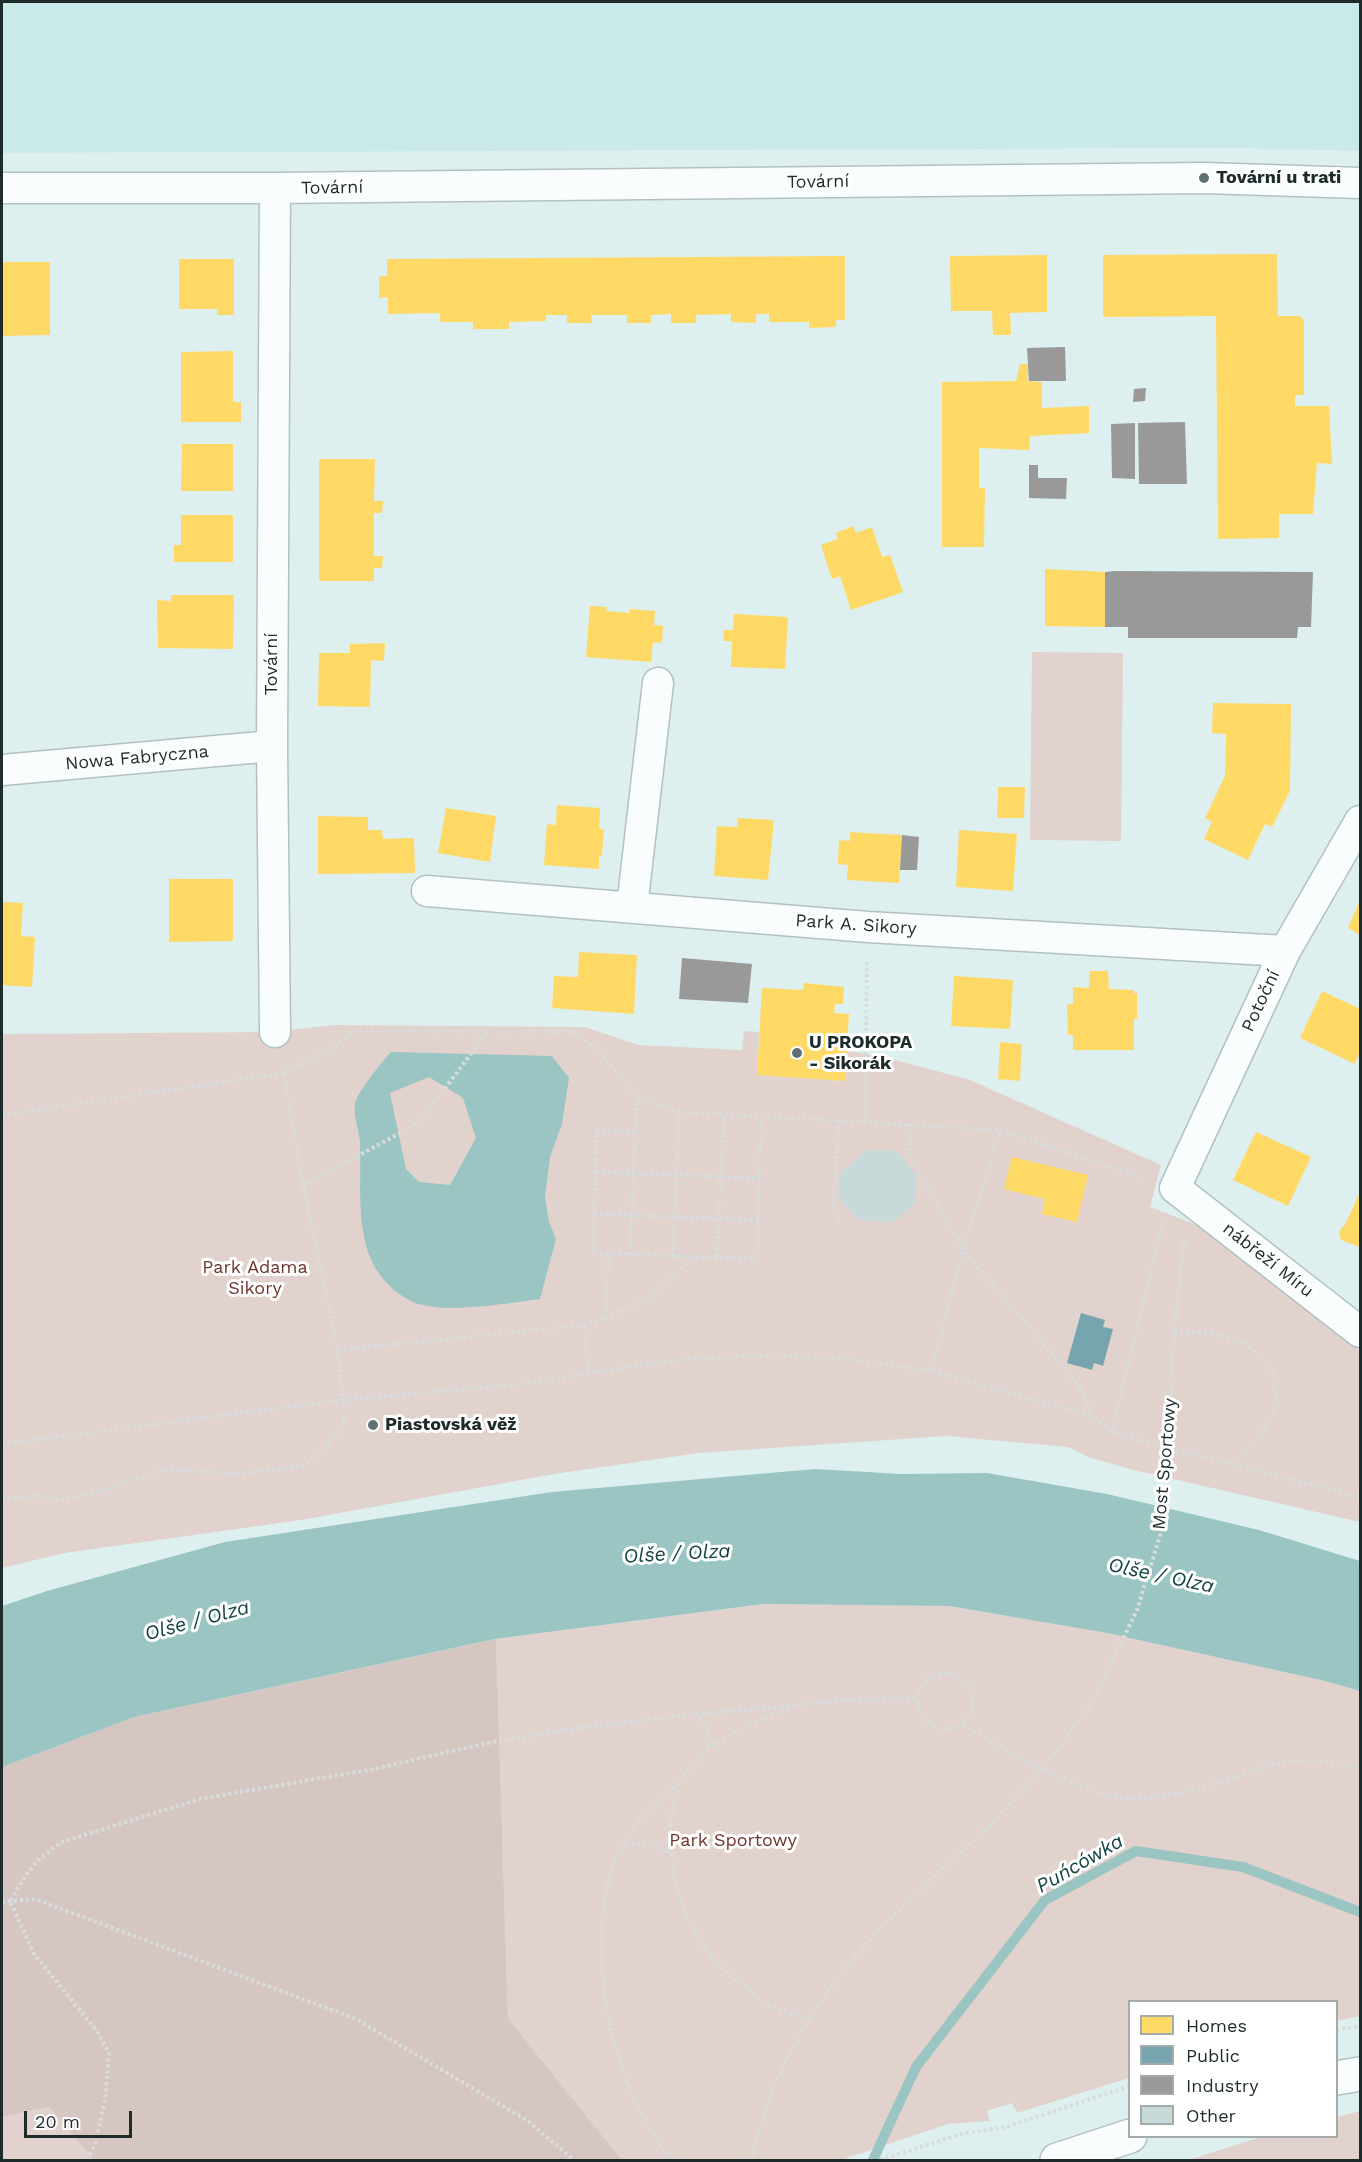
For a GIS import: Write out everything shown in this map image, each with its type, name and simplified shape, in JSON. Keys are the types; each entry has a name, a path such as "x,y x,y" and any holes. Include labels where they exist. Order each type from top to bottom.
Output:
{"street":[{"name":"Tovární","path":"2,188 275,188 1204,178 1360,183"},
{"name":"Tovární","path":"275,188 272,746 275,1032"},
{"path":"632,907 657,683"},
{"name":"Nowa Fabryczna","path":"2,770 272,746"},
{"name":"Potoční","path":"1183,1195 1285,951 1360,820"},
{"name":"Park A. Sikory","path":"427,891 868,927 1285,951"},
{"name":"nábřeží Míru","path":"1183,1195 1360,1332"},
{"path":"1338,2078 1360,2074"},
{"path":"1057,2160 1128,2137"}],"path":[{"path":"865,1121 868,927"},
{"path":"2,1115 284,1072 331,1048 354,1031 572,1032 595,1047 637,1096 679,1112 1000,1130 1183,1195"},
{"path":"303,1185 406,1130 422,1119 489,1031"},
{"path":"2,1500 36,1495 60,1500 98,1492 164,1469 238,1474 305,1466 328,1444 345,1422 338,1350 303,1185 275,1032"},
{"path":"630,1255 637,1096"},
{"path":"673,1256 679,1112"},
{"path":"717,1257 724,1114"},
{"path":"635,1132 597,1130 593,1253 758,1258 761,1116"},
{"path":"838,1120 833,1207 841,1228"},
{"path":"910,1124 909,1154 963,1250 1080,1387 1093,1416 1112,1433 1360,1497"},
{"path":"931,1371 963,1250 1000,1130"},
{"path":"596,1172 759,1178"},
{"path":"1112,1433 1167,1206 1183,1195"},
{"name":"Most Sportowy","path":"752,2160 770,2097 788,2056 810,2018 844,1969 877,1931 925,1883 984,1831 1048,1763 1094,1698 1137,1610 1164,1522 1171,1437 1171,1367 1181,1262 1183,1195"},
{"path":"594,1214 758,1220"},
{"path":"605,1319 609,1254"},
{"path":"338,1350 584,1325 605,1319 650,1297 694,1257"},
{"path":"584,1325 588,1372"},
{"path":"1174,1333 1211,1333 1246,1343 1272,1368 1277,1405 1260,1437 1233,1463"},
{"path":"2,1444 343,1400 541,1382 588,1372 685,1359 764,1356 841,1358 931,1371 1093,1416"},
{"path":"963,1725 974,1705 968,1684 949,1672 927,1678 916,1698 922,1719 942,1730 963,1725 1007,1751 1066,1780 1109,1796 1148,1798 1176,1793 1269,1766 1300,1760 1326,1761 1360,1769"},
{"path":"10,1901 40,1858 62,1842 200,1799 374,1768 483,1744 585,1727 846,1700 916,1698"},
{"path":"672,2160 660,2147 633,2097 615,2049 602,1979 604,1913 612,1866 635,1825 710,1747 743,1727 795,1705"},
{"path":"696,1714 708,1728 710,1747"},
{"path":"677,1783 670,1824 673,1871 685,1914 702,1945 725,1971 766,2004 810,2018"},
{"path":"625,1844 644,1843 672,1852"},
{"path":"2,1902 35,1899 356,2019 528,2121 574,2160"},
{"path":"10,1901 33,1954 97,2031 109,2053 105,2102 95,2145 87,2160"},
{"path":"1338,2030 1360,2026"},
{"path":"880,2160 961,2134 1006,2127 1128,2087"}],"shaded area":[{"path":"2,2 1360,2 1360,151 1227,148 2,153"},
{"path":"496,1639 508,2018 622,2160 94,2160 49,2107 2,2117 2,1767 134,1717"}],"green space":[{"path":"1032,652 1123,653 1121,841 1030,840"},
{"name":"Park Adama Sikory","path":"332,1025 585,1027 638,1045 742,1050 744,1031 759,1032 757,1075 844,1081 847,1051 881,1056 970,1080 1161,1165 1150,1207 1207,1229 1360,1351 1360,1522 1134,1470 1091,1458 1068,1447 946,1436 699,1453 554,1474 301,1520 65,1553 2,1568 2,1034 275,1032"},
{"name":"Park Sportowy","path":"763,1604 949,1606 1107,1633 1325,1681 1360,1691 1360,2016 1338,2021 1338,2000 1128,2000 1128,2078 1017,2113 1012,2103 987,2111 990,2121 948,2124 841,2160 622,2160 508,2018 496,1639"},
{"path":"49,2107 94,2160 2,2160 2,2117"},
{"path":"1360,2111 1360,2160 1188,2160 1258,2138 1338,2138 1338,2117"}],"water":[{"path":"391,1052 552,1056 569,1078 562,1124 550,1157 545,1197 549,1222 556,1239 540,1299 454,1308 421,1305 409,1300 390,1286 377,1270 368,1251 363,1231 360,1140 355,1104 370,1077","holes":["429,1077 463,1098 476,1138 450,1185 419,1182 406,1169 390,1093"]},
{"name":"Olše / Olza","path":"815,1469 902,1474 987,1473 1107,1494 1259,1530 1360,1561 1360,1691 1325,1681 1107,1633 949,1606 763,1604 495,1639 134,1717 2,1767 2,1606 47,1591 225,1542 552,1492"}],"building: Homes":[{"path":"1277,254 1278,316 1300,316 1304,320 1304,395 1295,395 1295,406 1329,406 1332,464 1317,463 1313,514 1279,514 1279,538 1218,539 1216,316 1103,317 1103,255"},
{"path":"1047,255 1047,312 1010,313 1011,335 993,335 992,311 951,311 950,256"},
{"path":"845,256 845,320 836,320 836,327 809,328 809,322 769,322 769,314 756,314 756,323 731,322 731,314 696,315 696,323 671,323 671,314 651,315 651,323 627,323 627,315 591,315 592,323 567,323 567,315 546,315 546,321 509,322 509,329 473,329 473,322 440,322 440,313 388,314 388,297 379,298 379,276 387,276 387,259"},
{"path":"179,259 234,259 234,315 217,315 217,309 179,309"},
{"path":"2,262 50,262 50,335 2,336"},
{"path":"233,351 233,402 241,402 241,422 181,422 181,352"},
{"path":"1020,364 1028,364 1028,381 1042,382 1042,408 1089,406 1089,433 1030,436 1029,450 979,448 979,488 985,488 984,547 942,547 942,382 1016,381"},
{"path":"182,444 233,444 233,491 181,491"},
{"path":"319,459 375,459 374,501 383,501 382,513 374,513 374,556 383,556 382,568 374,568 374,581 319,581"},
{"path":"181,515 233,515 233,562 174,562 174,545 181,545"},
{"path":"853,526 856,533 872,527 882,557 890,555 903,592 851,610 840,576 832,579 821,545 838,539 836,533"},
{"path":"1045,569 1105,572 1105,627 1045,626"},
{"path":"171,595 234,595 233,649 158,648 157,600 171,601"},
{"path":"590,606 607,607 606,611 630,613 630,609 655,611 654,625 663,626 662,643 653,642 651,662 586,657"},
{"path":"734,614 788,617 785,669 731,667 732,641 723,641 724,630 733,630"},
{"path":"385,643 384,661 371,660 370,707 318,706 319,653 350,653 350,644"},
{"path":"1213,703 1291,704 1290,791 1272,827 1265,824 1248,860 1204,839 1212,822 1205,818 1225,776 1226,734 1212,733"},
{"path":"998,787 1025,787 1024,818 997,818"},
{"path":"557,805 600,808 599,829 604,829 599,869 544,865 547,824 556,825"},
{"path":"446,808 496,816 490,862 438,853"},
{"path":"318,816 368,817 368,830 382,830 383,839 414,838 415,873 318,874"},
{"path":"738,818 774,820 768,880 714,876 717,826 737,827"},
{"path":"959,830 1017,834 1013,891 956,887"},
{"path":"850,832 902,835 899,883 847,880 848,865 838,864 839,840 850,841"},
{"path":"169,879 233,879 233,941 169,942"},
{"path":"1360,900 1360,935 1348,928"},
{"path":"2,902 23,903 21,936 35,937 32,987 2,985"},
{"path":"579,952 637,955 634,1014 552,1008 554,976 578,977"},
{"path":"1090,971 1108,971 1109,989 1134,990 1134,993 1137,993 1134,1050 1073,1050 1073,1035 1068,1035 1067,1004 1073,1004 1073,987 1089,988"},
{"path":"954,976 1013,980 1010,1029 951,1026"},
{"path":"804,983 844,987 843,1004 835,1004 834,1013 849,1014 845,1081 757,1075 762,988 803,990"},
{"path":"1322,991 1360,1009 1360,1051 1355,1064 1300,1038"},
{"path":"1000,1042 1022,1044 1020,1081 998,1079"},
{"path":"1256,1132 1311,1157 1288,1206 1233,1180"},
{"path":"1012,1157 1088,1175 1077,1222 1042,1214 1045,1199 1004,1189"},
{"path":"1360,1192 1360,1247 1341,1240 1339,1233"}],"building: Public":[{"path":"1081,1313 1105,1320 1103,1327 1113,1329 1103,1366 1094,1363 1092,1370 1067,1363"}],"building: Industry":[{"path":"1065,347 1066,381 1029,381 1027,348"},
{"path":"1146,388 1145,401 1133,402 1134,389"},
{"path":"1185,422 1187,484 1139,484 1138,423"},
{"path":"1135,423 1135,479 1112,478 1111,424"},
{"path":"1029,465 1038,465 1038,478 1067,478 1066,499 1029,498"},
{"path":"1105,572 1313,572 1311,627 1298,627 1297,638 1128,638 1128,627 1105,627"},
{"path":"902,835 919,837 917,870 900,870"},
{"path":"682,958 752,964 748,1003 679,999"}],"building: Other":[{"path":"868,1150 897,1151 916,1174 915,1204 893,1222 859,1220 838,1199 841,1172"}],"waterway":[{"name":"Puńcówka","path":"873,2160 916,2067 1045,1900 1136,1851 1243,1867 1360,1912"}],"place":[{"name":"Tovární u trati","path":"1204,178"},
{"name":"U PROKOPA - Sikorák","path":"797,1053"},
{"name":"Piastovská věž","path":"373,1425"}]}
